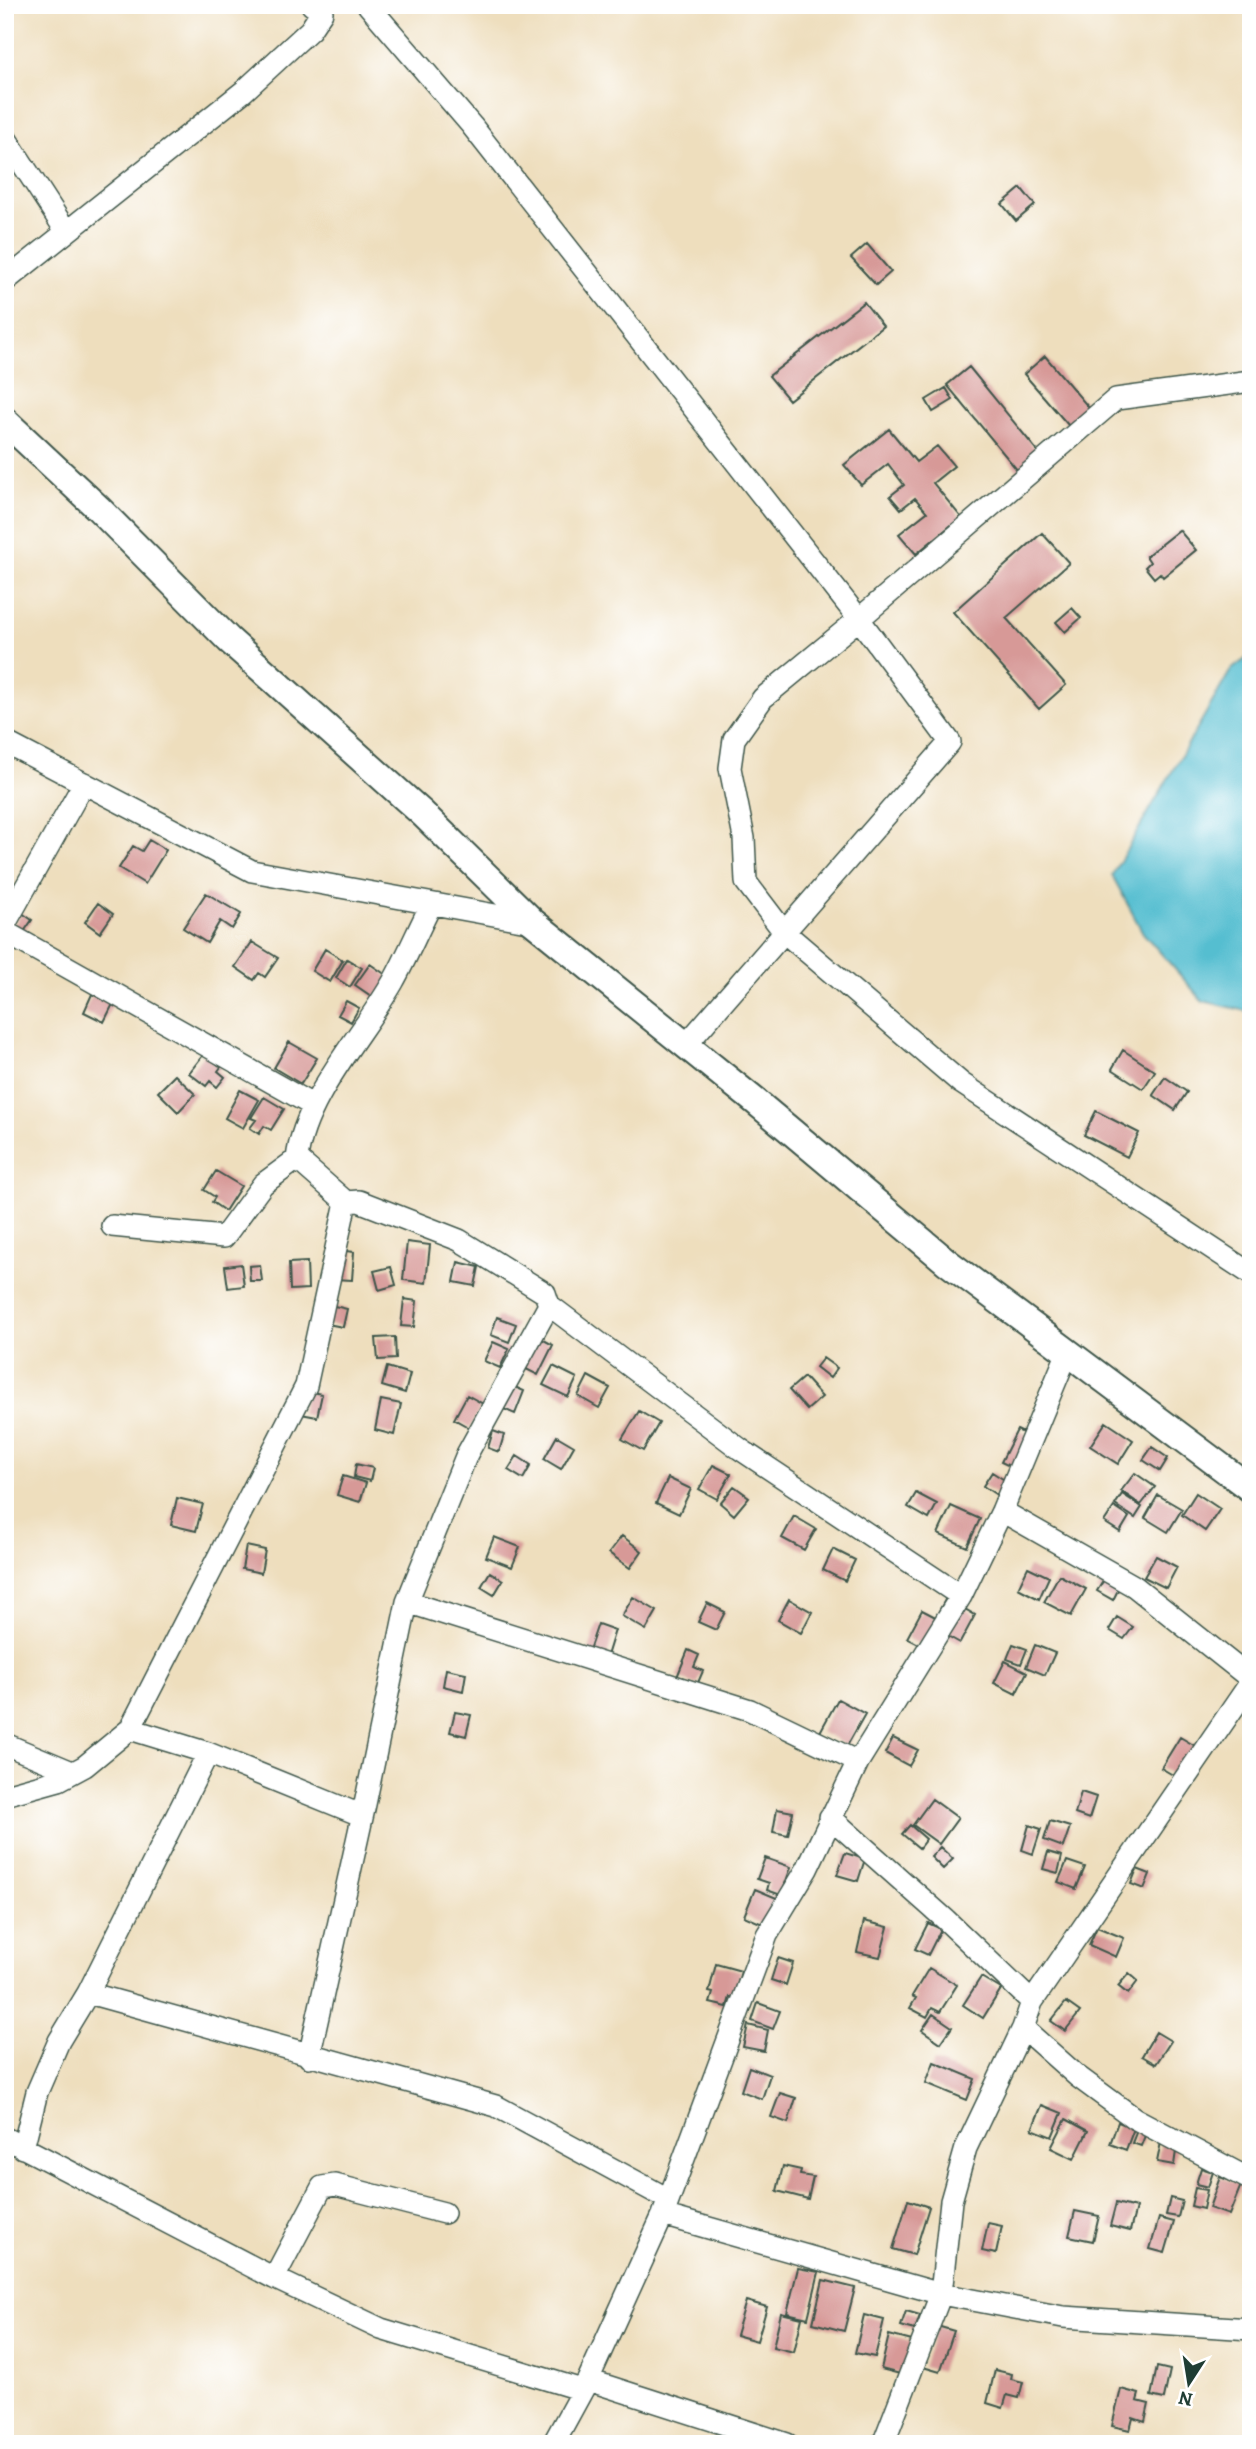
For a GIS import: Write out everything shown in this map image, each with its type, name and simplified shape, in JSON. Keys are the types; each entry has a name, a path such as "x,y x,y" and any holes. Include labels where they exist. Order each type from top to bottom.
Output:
{"main road":[{"path":"5,421 98,508 229,640 422,814 533,922 947,1262 1251,1489"}],"street":[{"path":"5,281 244,90 310,30 323,12 312,5"},
{"path":"368,5 472,126 859,620 950,742 685,1046"},
{"path":"5,137 66,231"},
{"path":"1251,381 1116,399 859,620 763,698 734,739 730,768 744,838 746,882 784,932 961,1083 1251,1274"},
{"path":"5,742 252,871 533,922"},
{"path":"5,924 84,783"},
{"path":"112,1226 224,1237 263,1184 297,1159 299,1141 314,1106 393,981 430,905"},
{"path":"5,932 314,1106"},
{"path":"297,1159 346,1202 359,1201 458,1240 545,1293 549,1305 740,1449 961,1596"},
{"path":"5,1795 59,1780 130,1730 306,1386 346,1202"},
{"path":"309,2057 407,1602 467,1454 549,1305"},
{"path":"553,2444 585,2385 665,2207 767,1935 807,1869 858,1762 961,1596 1002,1511 1068,1354"},
{"path":"883,2444 941,2294 951,2201 966,2148 1023,2028 1032,2003 1251,1681 1134,1586 1002,1511"},
{"path":"407,1602 750,1710 858,1762"},
{"path":"130,1730 208,1753 354,1812 364,1809"},
{"path":"5,1744 72,1772"},
{"path":"208,1753 89,1993 59,2041 14,2143 274,2278 381,2329 787,2444"},
{"path":"830,1817 946,1920 1032,2003"},
{"path":"89,1993 309,2057 496,2106 665,2207 941,2294 1063,2317 1251,2329"},
{"path":"1023,2028 1077,2076 1134,2118 1251,2180"},
{"path":"274,2278 322,2187 335,2185 444,2213"}],"water":[{"path":"1251,655 1251,1012 1203,1001 1143,933 1112,875 1231,670"}],"building":[{"path":"1021,188 1035,205 1016,221 1002,204"},
{"path":"867,244 891,272 876,285 851,258"},
{"path":"864,302 883,326 789,400 769,376"},
{"path":"1045,356 1090,409 1069,426 1024,374"},
{"path":"969,367 1039,453 1018,471 947,385"},
{"path":"946,388 953,400 933,412 926,400"},
{"path":"889,429 916,462 937,446 954,466 933,483 961,517 916,554 899,534 927,512 915,498 901,509 890,496 904,485 888,464 861,485 844,465"},
{"path":"1179,530 1196,550 1163,577 1160,573 1154,578 1145,567 1150,562 1146,556"},
{"path":"1042,533 1069,563 1006,618 1066,685 1039,709 953,612"},
{"path":"1072,608 1081,618 1065,632 1056,622"},
{"path":"149,840 166,850 145,884 119,868 133,846 142,851"},
{"path":"206,893 241,914 232,929 220,921 207,943 183,928"},
{"path":"98,903 113,914 100,933 85,922"},
{"path":"22,913 32,920 21,936 11,929"},
{"path":"252,942 278,958 265,977 259,973 254,980 235,967"},
{"path":"325,949 343,960 330,982 312,971"},
{"path":"347,959 362,968 350,987 336,978"},
{"path":"370,964 392,979 377,1000 355,985"},
{"path":"92,994 113,1004 104,1022 84,1012"},
{"path":"346,1001 359,1008 351,1022 338,1015"},
{"path":"289,1042 317,1058 301,1084 274,1068"},
{"path":"1123,1050 1155,1071 1143,1089 1112,1069"},
{"path":"204,1054 221,1067 218,1071 225,1077 217,1087 210,1081 206,1086 189,1073"},
{"path":"175,1075 195,1094 178,1112 158,1092"},
{"path":"1165,1077 1187,1092 1175,1110 1153,1095"},
{"path":"240,1090 259,1100 243,1128 225,1118"},
{"path":"264,1097 284,1109 271,1130 264,1126 259,1134 250,1128 256,1120 251,1118"},
{"path":"1096,1111 1139,1133 1127,1157 1084,1135"},
{"path":"216,1171 241,1186 225,1211 212,1202 215,1197 204,1190"},
{"path":"407,1242 430,1245 426,1283 403,1280"},
{"path":"337,1250 354,1252 352,1280 334,1279"},
{"path":"307,1262 308,1289 290,1290 289,1263"},
{"path":"458,1262 479,1267 475,1286 454,1282"},
{"path":"241,1264 244,1286 228,1288 225,1266"},
{"path":"260,1265 262,1281 250,1281 249,1266"},
{"path":"391,1267 396,1285 379,1290 374,1271"},
{"path":"404,1299 417,1301 414,1327 401,1326"},
{"path":"326,1304 347,1309 343,1327 322,1323"},
{"path":"497,1317 516,1324 509,1342 491,1335"},
{"path":"529,1332 553,1345 538,1375 514,1363"},
{"path":"395,1337 396,1359 378,1360 376,1338"},
{"path":"493,1342 509,1349 500,1368 484,1361"},
{"path":"823,1358 837,1368 830,1378 816,1367"},
{"path":"553,1366 577,1378 568,1397 543,1385"},
{"path":"387,1367 410,1374 405,1393 382,1386"},
{"path":"588,1376 610,1388 599,1408 578,1396"},
{"path":"804,1377 822,1397 807,1410 789,1390"},
{"path":"501,1381 524,1391 515,1414 492,1404"},
{"path":"306,1391 322,1394 317,1417 301,1414"},
{"path":"467,1395 483,1404 470,1428 454,1419"},
{"path":"381,1400 401,1404 394,1435 375,1430"},
{"path":"639,1411 659,1423 643,1451 622,1439"},
{"path":"1106,1422 1133,1440 1118,1464 1090,1446"},
{"path":"1017,1430 1036,1439 1020,1471 1001,1462"},
{"path":"493,1431 504,1435 499,1452 488,1448"},
{"path":"557,1436 574,1446 561,1469 544,1459"},
{"path":"1152,1447 1168,1458 1160,1471 1143,1460"},
{"path":"517,1456 531,1465 523,1479 508,1470"},
{"path":"356,1464 373,1468 370,1481 354,1477"},
{"path":"713,1465 731,1474 717,1499 699,1489"},
{"path":"992,1472 1009,1483 1000,1497 983,1486"},
{"path":"1135,1473 1155,1487 1141,1505 1121,1491"},
{"path":"343,1476 366,1483 360,1502 337,1495"},
{"path":"668,1478 691,1489 679,1514 656,1503"},
{"path":"734,1486 749,1497 734,1515 720,1503"},
{"path":"916,1493 937,1504 929,1519 908,1507"},
{"path":"1196,1493 1220,1509 1205,1531 1182,1515"},
{"path":"1122,1494 1142,1507 1135,1518 1115,1505"},
{"path":"1158,1495 1182,1509 1168,1532 1145,1518"},
{"path":"177,1498 203,1504 196,1531 171,1525"},
{"path":"951,1506 980,1519 967,1547 938,1534"},
{"path":"1114,1507 1129,1517 1120,1532 1104,1522"},
{"path":"794,1516 816,1529 804,1550 782,1538"},
{"path":"622,1536 642,1551 630,1568 609,1553"},
{"path":"494,1537 520,1547 512,1567 486,1557"},
{"path":"246,1546 265,1550 261,1573 242,1569"},
{"path":"833,1549 855,1560 845,1581 823,1570"},
{"path":"1156,1556 1177,1567 1166,1588 1144,1577"},
{"path":"1028,1567 1049,1577 1039,1599 1018,1588"},
{"path":"490,1572 503,1580 494,1595 481,1587"},
{"path":"1059,1575 1086,1589 1071,1616 1044,1602"},
{"path":"1105,1578 1120,1586 1113,1600 1097,1591"},
{"path":"633,1597 657,1611 646,1630 622,1616"},
{"path":"946,1598 975,1615 960,1643 944,1634 953,1619 939,1611"},
{"path":"789,1599 812,1612 801,1633 778,1620"},
{"path":"707,1603 725,1612 716,1630 698,1622"},
{"path":"922,1610 949,1624 934,1652 907,1638"},
{"path":"1117,1617 1133,1627 1124,1639 1109,1630"},
{"path":"598,1624 615,1630 606,1659 588,1653"},
{"path":"1013,1644 1027,1649 1021,1664 1007,1659"},
{"path":"1035,1645 1055,1653 1045,1675 1026,1667"},
{"path":"688,1650 699,1655 694,1667 703,1671 697,1685 677,1677"},
{"path":"1005,1661 1027,1672 1016,1694 994,1683"},
{"path":"446,1669 466,1673 463,1691 443,1686"},
{"path":"838,1699 865,1714 847,1746 820,1732"},
{"path":"455,1712 471,1715 466,1736 450,1732"},
{"path":"1180,1737 1197,1747 1178,1778 1161,1768"},
{"path":"893,1738 918,1750 909,1766 885,1753"},
{"path":"1081,1792 1096,1797 1089,1819 1075,1814"},
{"path":"932,1799 958,1818 939,1844 913,1825"},
{"path":"777,1809 793,1812 788,1835 773,1832"},
{"path":"1050,1821 1070,1827 1063,1847 1044,1840"},
{"path":"910,1825 926,1839 919,1848 902,1834"},
{"path":"1029,1825 1041,1829 1033,1854 1022,1850"},
{"path":"940,1847 953,1859 943,1869 931,1857"},
{"path":"1048,1852 1062,1856 1058,1873 1043,1869"},
{"path":"845,1853 865,1859 858,1881 837,1875"},
{"path":"765,1858 791,1867 781,1895 767,1890 769,1883 757,1879"},
{"path":"1067,1861 1085,1867 1076,1889 1058,1882"},
{"path":"1137,1869 1150,1874 1144,1889 1131,1884"},
{"path":"755,1889 779,1899 767,1926 744,1916"},
{"path":"864,1921 888,1927 880,1957 857,1952"},
{"path":"928,1923 941,1929 928,1955 915,1949"},
{"path":"1097,1927 1124,1938 1116,1957 1089,1945"},
{"path":"778,1958 793,1963 786,1985 771,1980"},
{"path":"716,1964 741,1971 734,1998 730,1997 727,2007 710,2003 713,1993 709,1992"},
{"path":"929,1968 957,1985 940,2012 932,2008 927,2017 910,2008 916,1998 912,1996"},
{"path":"1129,1973 1138,1981 1128,1994 1118,1986"},
{"path":"981,1977 1001,1989 983,2018 963,2005"},
{"path":"1066,2002 1080,2012 1065,2031 1051,2021"},
{"path":"758,2003 780,2011 773,2029 752,2021"},
{"path":"933,2014 952,2027 941,2043 922,2030"},
{"path":"748,2025 768,2030 764,2051 743,2047"},
{"path":"1156,2032 1171,2041 1156,2064 1142,2056"},
{"path":"934,2062 975,2079 967,2100 926,2083"},
{"path":"749,2067 770,2075 762,2099 741,2091"},
{"path":"780,2093 796,2098 788,2123 771,2117"},
{"path":"1042,2105 1062,2113 1052,2137 1032,2129"},
{"path":"1066,2119 1088,2131 1074,2159 1051,2148"},
{"path":"1118,2122 1134,2128 1126,2150 1110,2144"},
{"path":"1138,2128 1147,2130 1141,2146 1132,2143"},
{"path":"1161,2142 1177,2144 1174,2165 1157,2162"},
{"path":"783,2166 801,2170 800,2175 813,2177 808,2199 777,2191"},
{"path":"1201,2168 1213,2172 1208,2187 1196,2184"},
{"path":"1220,2177 1241,2185 1229,2215 1209,2208"},
{"path":"1195,2188 1207,2190 1203,2209 1191,2206"},
{"path":"1170,2198 1182,2201 1178,2217 1166,2215"},
{"path":"908,2200 929,2207 914,2255 893,2249"},
{"path":"1116,2203 1136,2208 1130,2231 1110,2226"},
{"path":"1075,2211 1099,2216 1093,2241 1069,2236"},
{"path":"1159,2218 1174,2222 1165,2253 1150,2249"},
{"path":"988,2223 1002,2226 996,2254 982,2251"},
{"path":"798,2268 819,2272 808,2318 787,2313"},
{"path":"823,2280 855,2288 844,2331 813,2323"},
{"path":"746,2301 767,2307 757,2341 736,2335"},
{"path":"906,2311 920,2315 915,2330 901,2326"},
{"path":"781,2313 802,2318 794,2352 773,2347"},
{"path":"864,2315 884,2320 875,2357 855,2353"},
{"path":"937,2326 954,2331 940,2372 923,2367"},
{"path":"889,2335 912,2341 904,2375 881,2369"},
{"path":"1157,2367 1170,2370 1164,2399 1151,2396"},
{"path":"995,2370 1012,2374 1011,2379 1023,2382 1019,2398 1007,2395 1003,2408 987,2403"},
{"path":"1121,2389 1139,2394 1137,2401 1149,2404 1145,2422 1133,2418 1130,2430 1112,2426"}]}
